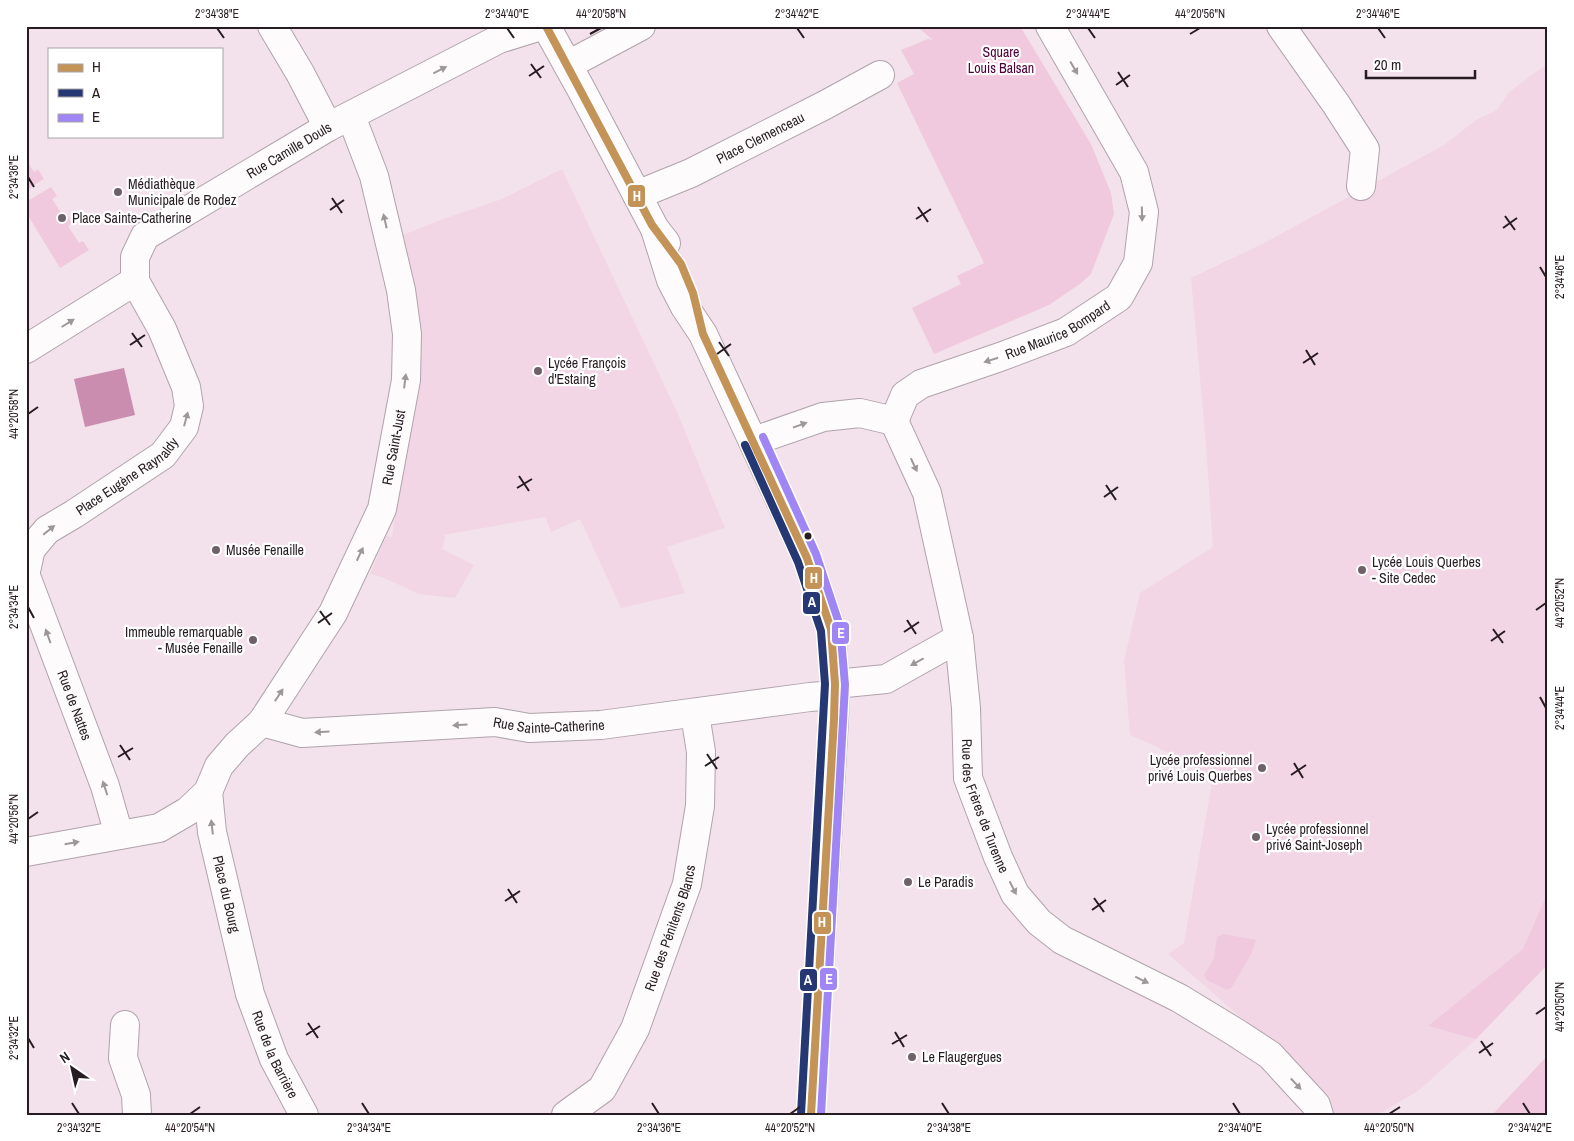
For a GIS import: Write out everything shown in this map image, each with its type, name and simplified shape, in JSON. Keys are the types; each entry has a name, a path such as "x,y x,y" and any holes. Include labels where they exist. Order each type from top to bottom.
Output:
{"street":[{"name":"Rue Saint-Just","path":"237,745 262,722 333,613 382,509 406,380 407,334 401,290 374,176 340,121 300,73 272,26"},
{"name":"Rue Camille Douls","path":"136,281 136,257 144,236 340,121 499,40 542,26"},
{"path":"546,26 655,229 671,280 703,334 754,441 810,567 830,629 835,689 811,1115"},
{"path":"568,65 641,26"},
{"name":"Rue Maurice Bompard","path":"894,421 905,395 922,384 1066,332 1119,297 1138,263 1144,212 1134,172 1050,26"},
{"path":"1281,26 1365,149 1361,186"},
{"name":"Place Clemenceau","path":"637,195 691,173 880,75"},
{"path":"26,349 136,281"},
{"name":"Place Eugène Raynaldy","path":"26,571 31,549 47,530 163,455 184,427 189,406 186,387 162,329 136,281"},
{"path":"754,441 823,417 860,413 894,421"},
{"name":"Rue des Frères de Turenne","path":"894,421 928,493 959,638 966,708 968,778 998,857 1016,894 1039,922 1062,940 1179,998 1270,1055 1316,1105 1319,1115"},
{"name":"Rue de Nattes","path":"26,576 105,786 119,835"},
{"name":"Rue Sainte-Catherine","path":"262,722 302,733 495,722 529,728 601,725 665,718 810,696 886,679 959,638"},
{"name":"Rue des Pénitents Blancs","path":"566,1115 602,1089 635,1029 687,884 700,806 701,752 695,714"},
{"name":"Place du Bourg","path":"26,852 159,828 188,811 208,792 219,766 237,745"},
{"name":"Place du Bourg","path":"208,792 212,832 250,994"},
{"name":"Rue de la Barrière","path":"250,994 274,1059 304,1115"},
{"path":"126,1025 123,1058 136,1095 137,1115"}],"shaded area":[{"name":"Lycée Louis Querbes - Site Cedec","path":"1548,63 1548,964 1476,1039 1418,1091 1377,1115 1333,1115 1275,1047 1168,954 1184,943 1213,777 1130,735 1124,661 1140,593 1213,547 1191,278 1264,243 1444,145 1476,120 1497,110 1509,92"},
{"name":"Lycée François d'Estaing","path":"562,169 677,412 725,528 667,547 685,593 621,608 580,519 551,532 545,517 444,535 445,539 442,549 474,565 455,598 419,594 382,577 370,574 386,536 392,537 404,446 409,446 422,350 417,349 414,307 418,307 403,235 502,199"},
{"path":"124,368 135,415 85,427 74,379"}],"green space":[{"name":"Square Louis Balsan","path":"924,26 1020,26 1091,144 1111,193 1114,214 1091,274 1080,284 1049,305 934,354 912,308 961,284 957,276 984,263 897,83 914,74 901,50 928,39 933,40 920,29"},
{"path":"26,159 34,172 38,169 44,179 26,190"},
{"path":"51,187 57,196 52,199 63,216 67,214 72,223 68,226 79,243 83,241 89,250 60,268 26,212 26,202"},
{"path":"1548,892 1548,964 1476,1039 1428,1026 1523,949"},
{"path":"1224,934 1256,940 1252,952 1232,987 1227,990 1207,980 1204,975 1214,959 1217,937"},
{"path":"1548,1055 1548,1115 1492,1115"}],"transit line":[{"name":"H","path":"546,26 652,225 681,264 693,293 703,334 807,558 831,629 835,684 834,719 811,1115"},
{"name":"E","path":"763,437 816,554 840,626 845,685 821,1115"},
{"name":"A","path":"745,445 798,562 821,631 825,684 801,1114"}],"place":[{"name":"Médiathèque Municipale de Rodez","path":"118,192"},
{"name":"Place Sainte-Catherine","path":"62,218"},
{"name":"Lycée François d'Estaing","path":"538,371"},
{"name":"Musée Fenaille","path":"216,550"},
{"name":"Lycée Louis Querbes - Site Cedec","path":"1362,570"},
{"name":"Immeuble remarquable - Musée Fenaille","path":"253,640"},
{"name":"Lycée professionnel privé Louis Querbes","path":"1262,768"},
{"name":"Lycée professionnel privé Saint-Joseph","path":"1256,837"},
{"name":"Le Paradis","path":"908,882"},
{"name":"Le Flaugergues","path":"912,1057"}]}
